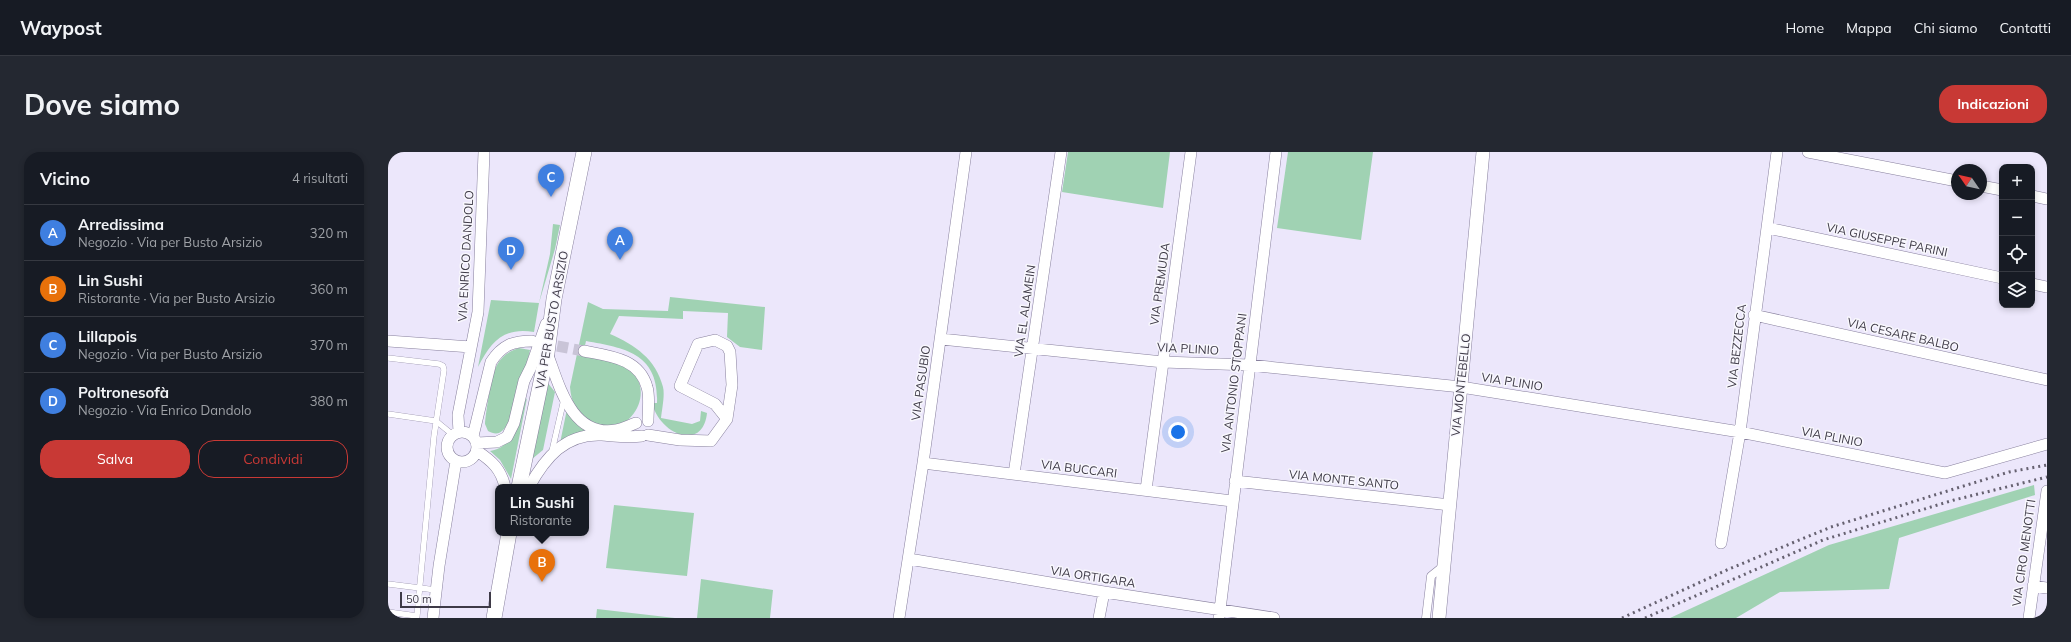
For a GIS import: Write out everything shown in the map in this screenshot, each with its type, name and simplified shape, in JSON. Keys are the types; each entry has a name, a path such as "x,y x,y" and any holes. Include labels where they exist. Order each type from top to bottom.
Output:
{"main road":[{"name":"VIA PER BUSTO ARSIZIO","path":"520,484 547,353 554,299 584,152"},
{"path":"494,618 509,536"}],"street":[{"name":"VIA ENRICO DANDOLO","path":"456,461 452,459 447,449 449,439 456,433 458,415 478,312 484,152"},
{"name":"VIA PASUBIO","path":"899,618 941,339 966,152"},
{"name":"VIA EL ALAMEIN","path":"1014,474 1061,152"},
{"name":"VIA PREMUDA","path":"1146,490 1191,152"},
{"name":"VIA ANTONIO STOPPANI","path":"1219,614 1276,152"},
{"name":"VIA MONTEBELLO","path":"1439,618 1483,152"},
{"name":"VIA BEZZECCA","path":"1721,543 1740,432 1754,315 1768,228 1777,152"},
{"path":"1808,152 1951,180"},
{"path":"1987,187 1999,189"},
{"path":"2035,197 2047,199"},
{"name":"VIA GIUSEPPE PARINI","path":"1768,228 1999,277"},
{"path":"2035,285 2047,287"},
{"path":"476,443 497,442 507,437 514,423 524,381 531,367 554,299"},
{"name":"VIA CESARE BALBO","path":"1754,315 2047,380"},
{"name":"VIA PLINIO","path":"941,339 1163,362 1249,365 1461,387 1740,432 1945,473 2047,444"},
{"path":"547,353 564,397 574,414 584,425 615,430 644,427 680,440 711,441 727,419 732,385 730,352 727,346 715,340 698,344 680,386 715,404 727,419"},
{"path":"388,341 471,347"},
{"path":"433,618 456,461 461,462 471,460 476,443 491,362 497,352 506,345 519,341 532,341"},
{"path":"584,351 621,359 632,364 641,373 648,388 648,403 644,427"},
{"path":"531,484 540,466 552,452 573,441 588,435 644,427"},
{"path":"456,433 469,433 476,443 494,462 503,477 504,484"},
{"name":"VIA BUCCARI","path":"923,463 1232,501"},
{"name":"VIA MONTE SANTO","path":"1235,481 1450,505"},
{"name":"VIA CIRO MENOTTI","path":"2028,618 2046,492"},
{"path":"502,574 504,536"},
{"name":"VIA ORTIGARA","path":"909,559 1104,592 1219,614 1274,618"},
{"path":"1426,618 1431,576 1441,568"},
{"path":"2033,586 2047,588"},
{"path":"1099,618 1104,592"}],"lane":[{"path":"388,358 442,366 444,370 436,420 417,617 388,612"},
{"path":"552,452 564,397"},
{"path":"388,414 436,420 456,433"},
{"path":"388,584 436,590"}],"green space":[{"path":"1068,152 1170,152 1163,208 1062,192"},
{"path":"1288,152 1373,152 1361,240 1277,228"},
{"path":"553,224 560,225 555,249 539,303 550,254"},
{"path":"670,297 765,307 762,350 740,347 727,337 728,313 683,311 683,319 619,316 610,334 636,348 655,368 660,377 664,390 661,418 692,424 700,421 701,411 707,413 704,425 698,432 690,435 681,435 672,431 663,424 656,414 652,403 657,403 656,387 652,374 646,364 637,356 627,351 586,341 583,355 622,364 634,374 640,386 640,398 636,410 627,420 616,426 603,426 588,420 575,406 570,387 588,302 603,309 668,311"},
{"path":"491,300 539,303 534,332 514,332 499,338 488,350 478,367"},
{"path":"519,348 530,350 511,415 507,425 502,431 492,433 488,431 485,424 489,394 495,370 504,356"},
{"path":"547,382 555,392 543,450 532,459"},
{"path":"527,398 511,479 500,460 490,451 498,449 509,440 516,426 523,403"},
{"path":"567,409 572,419 588,432 560,443"},
{"path":"2034,485 2035,495 1899,538 1889,589 1780,592 1736,618 1670,618 1829,545"},
{"path":"614,505 694,513 687,576 606,568"},
{"path":"701,579 773,590 770,618 697,618"},
{"path":"597,609 675,618 596,618"}],"tunnel":[{"path":"541,343 584,351"}],"railway":[{"path":"1622,618 1729,569 1831,527 2009,472 2047,465"},
{"path":"1645,618 1823,540 1954,500 2047,477"}],"place":[{"name":"Lillapois","path":"551,197"},
{"name":"Arredissima","path":"620,260"},
{"name":"Poltronesofà","path":"511,270"},
{"name":"Lin Sushi","path":"542,582"}]}
